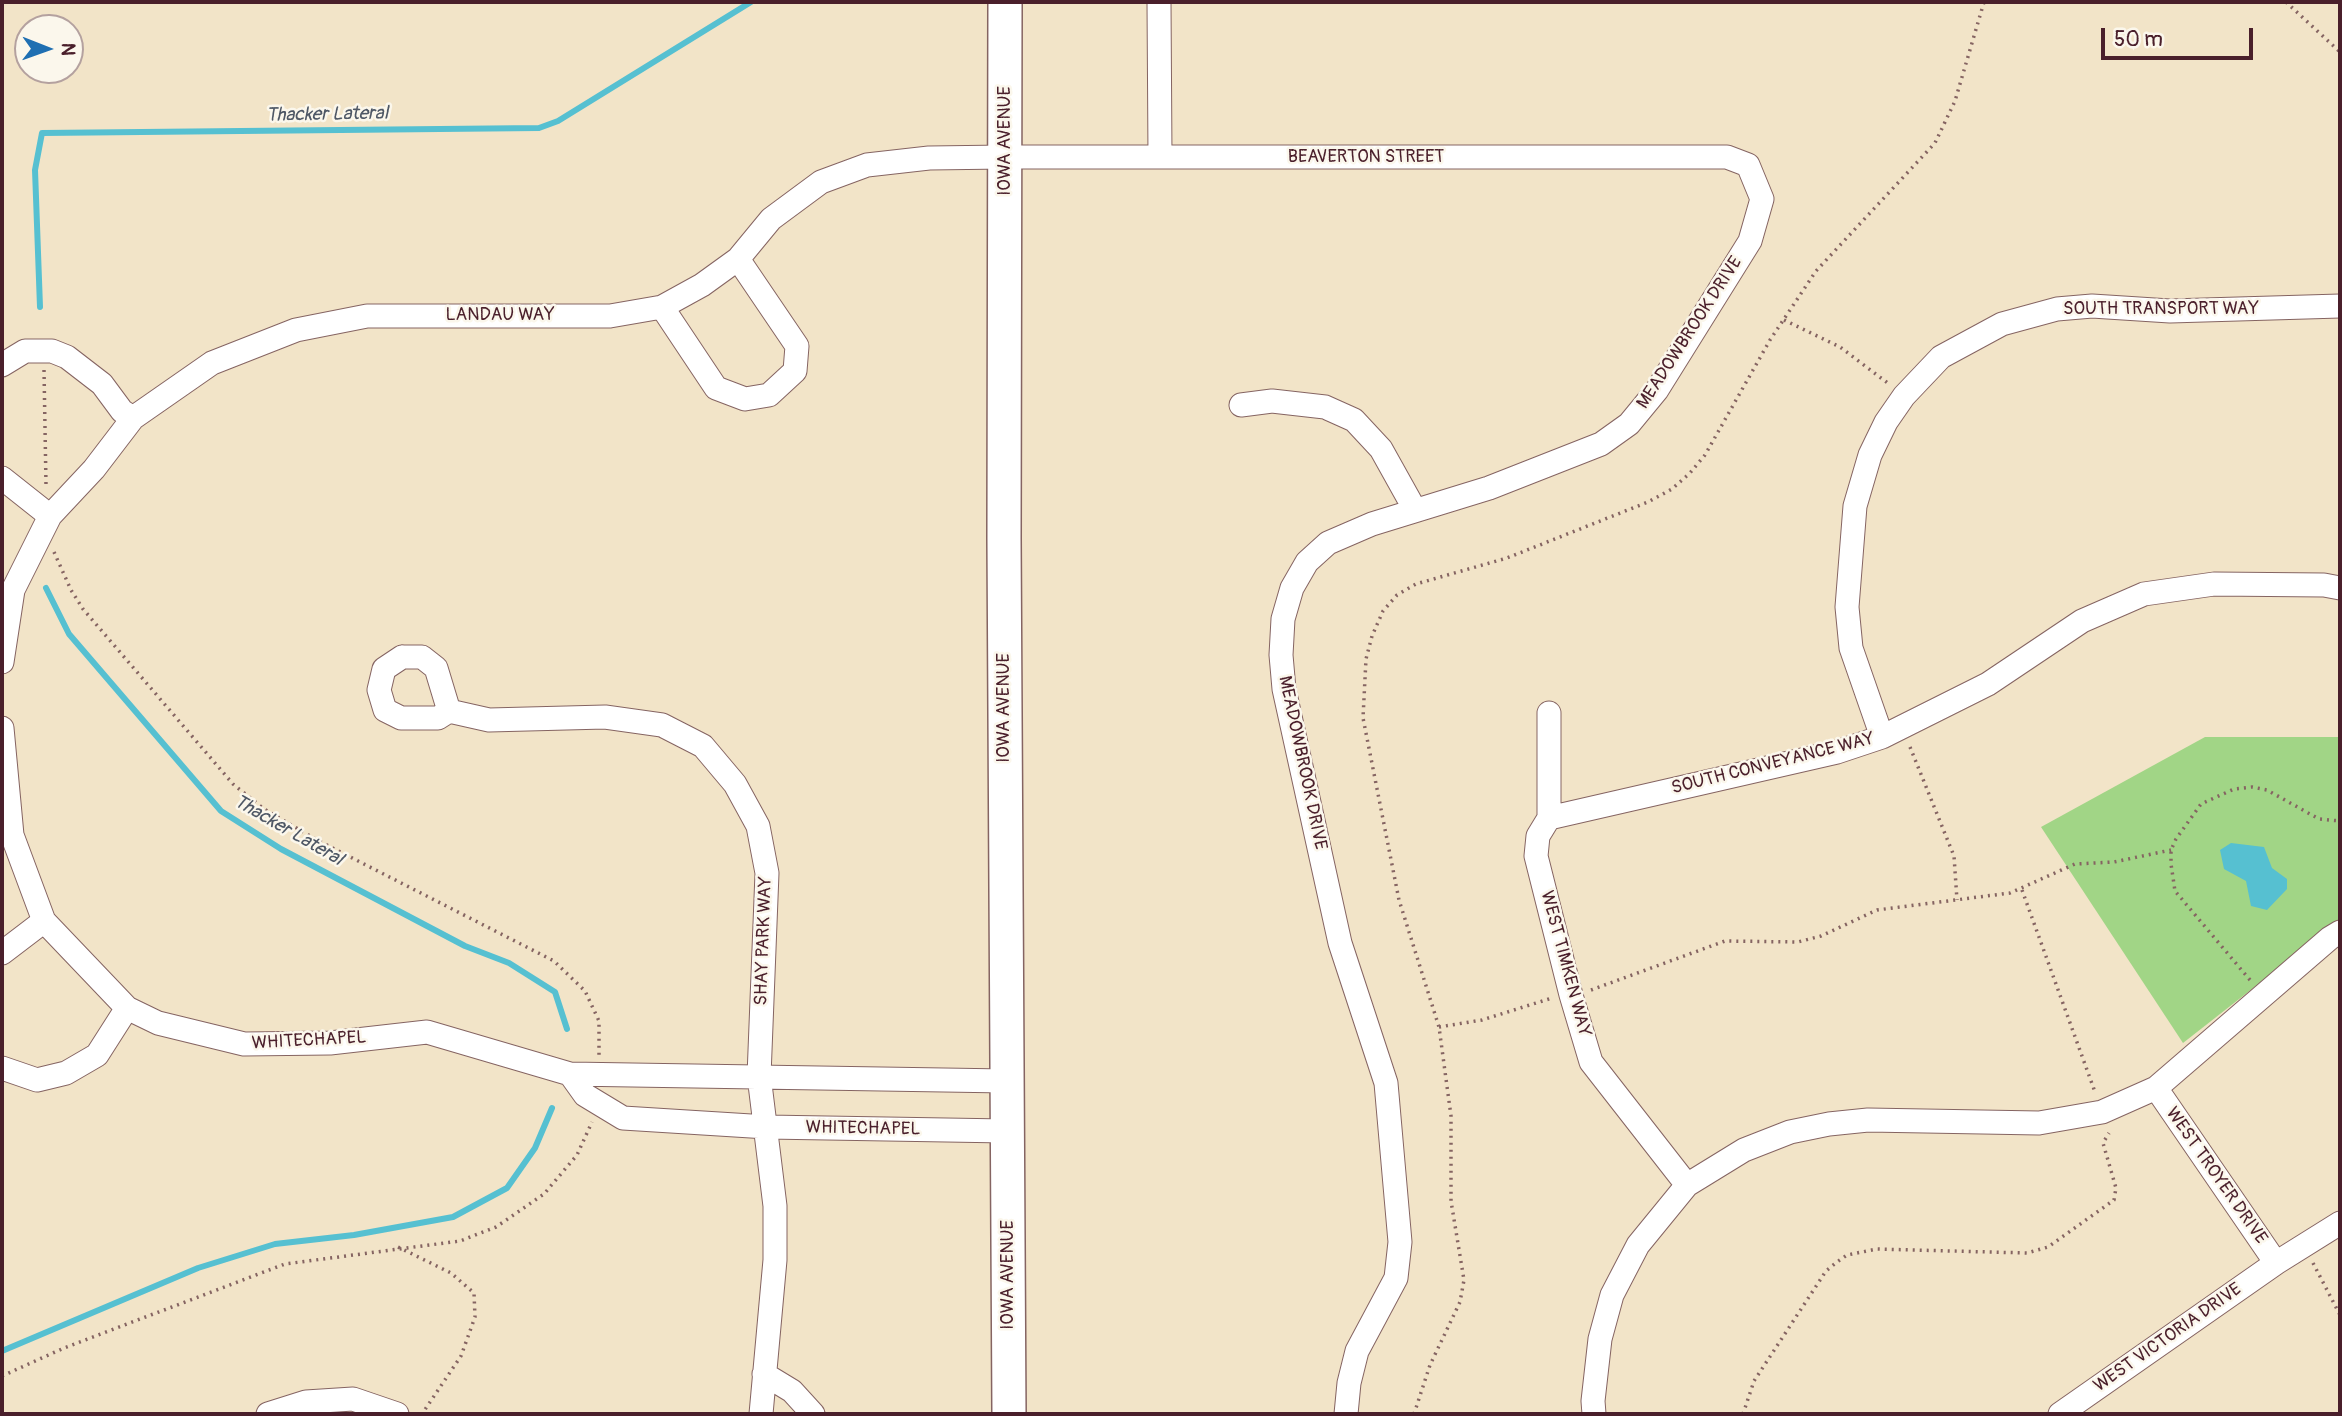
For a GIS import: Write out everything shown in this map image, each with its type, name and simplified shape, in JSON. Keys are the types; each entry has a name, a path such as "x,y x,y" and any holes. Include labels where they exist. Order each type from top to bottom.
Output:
{"street":[{"name":"IOWA AVENUE","path":"1005,2 1006,1131 1009,1414"},
{"path":"1159,2 1160,157"},
{"name":"BEAVERTON STREET","path":"1005,157 1727,157"},
{"name":"LANDAU WAY","path":"2,662 13,590 50,516 94,469 133,418 212,363 296,330 367,316 610,316 662,307 702,285 738,259 771,219 821,182 867,165 929,158 1005,157"},
{"name":"MEADOWBROOK DRIVE","path":"1346,1414 1349,1383 1357,1351 1396,1278 1400,1242 1386,1083 1340,943 1284,689 1281,655 1283,619 1292,589 1307,562 1328,543 1415,510 1489,488 1601,444 1629,424 1665,378 1750,241 1759,217 1762,199 1748,166 1727,157"},
{"path":"662,307 716,388 745,399 769,395 795,371 797,346 738,259"},
{"name":"SOUTH TRANSPORT WAY","path":"1893,733 1851,648 1847,607 1855,506 1870,455 1904,396 1941,357 2002,324 2057,309 2092,306 2170,311 2340,306"},
{"path":"2,365 25,351 44,351 67,357 102,384 122,411 133,418"},
{"path":"1241,405 1272,401 1325,407 1354,420 1381,449 1415,510"},
{"path":"2,478 50,516"},
{"name":"SOUTH CONVEYANCE WAY","path":"1549,818 1837,752 1893,733 1988,684 2082,621 2144,594 2214,584 2324,585 2340,588"},
{"name":"SHAY PARK WAY","path":"449,711 489,720 605,717 662,725 703,746 735,783 758,826 767,873 758,1076 767,1127 775,1206 775,1260 761,1414"},
{"name":"WEST TIMKEN WAY","path":"1549,713 1549,818 1538,836 1536,856 1591,1062 1687,1185"},
{"path":"2,728 12,835 44,921 2,953"},
{"name":"WHITECHAPEL","path":"44,921 127,1008 158,1023 244,1044 330,1043 427,1032 570,1074 1006,1081"},
{"path":"1594,1414 1600,1339 1612,1296 1638,1245 1687,1185 1744,1150 1790,1132 1829,1124 1868,1120 2039,1123 2102,1112 2156,1088 2262,995 2340,932"},
{"path":"2,1068 7,1073 37,1080 66,1073 97,1055 127,1008"},
{"name":"WHITECHAPEL","path":"570,1074 585,1095 623,1118 767,1127 1006,1131"},
{"name":"WEST TROYER DRIVE","path":"2156,1088 2276,1263"},
{"name":"WEST VICTORIA DRIVE","path":"2060,1414 2276,1263 2340,1223"},
{"path":"764,1374 792,1391 814,1414"},
{"path":"268,1414 306,1402 353,1399 397,1414"}],"path":[{"path":"1414,1414 1430,1365 1460,1302 1464,1280 1451,1201 1451,1116 1440,1027 1399,900 1363,718 1366,659 1371,636 1383,611 1398,596 1416,584 1507,558 1648,502 1672,489 1706,455 1784,320 1816,271 1935,142 1955,101 1984,2"},
{"path":"2286,2 2340,52"},
{"path":"1784,320 1840,347 1904,396"},
{"path":"44,351 46,485 53,548 71,590 186,732 233,784 264,809 317,841 554,961 585,991 599,1021 600,1074"},
{"path":"1893,733 1955,856 1957,900"},
{"path":"2262,995 2175,891 2171,850 2190,816 2201,804 2234,789 2252,787 2267,790 2319,819 2340,821"},
{"path":"1440,1027 1482,1020 1538,1000 1600,988 1725,942 1798,942 1821,936 1877,910 2022,890 2075,864 2114,862 2171,850"},
{"path":"1743,1414 1754,1381 1826,1271 1847,1255 1877,1249 2039,1251 2111,1204 2116,1188 2104,1143 2110,1132 2052,966 2022,890"},
{"path":"2,1376 64,1348 285,1264 396,1247 460,1241 496,1227 544,1194 577,1155 597,1102"},
{"path":"2303,1246 2340,1315"},
{"path":"396,1247 451,1273 474,1293 475,1317 461,1356 422,1414"}],"green space":[{"path":"2205,737 2340,737 2340,920 2183,1043 2041,827"}],"water":[{"path":"2231,843 2264,847 2272,868 2287,879 2287,889 2267,910 2251,906 2246,881 2224,869 2220,850"}],"waterway":[{"name":"Thacker Lateral","path":"40,307 35,170 42,133 539,128 558,121 751,2"},
{"name":"Thacker Lateral","path":"46,588 69,634 221,811 281,849 465,946 509,963 555,992 567,1029"},
{"name":"Thacker Lateral","path":"2,1351 198,1268 275,1244 354,1235 453,1217 507,1188 535,1148 552,1108"}]}
